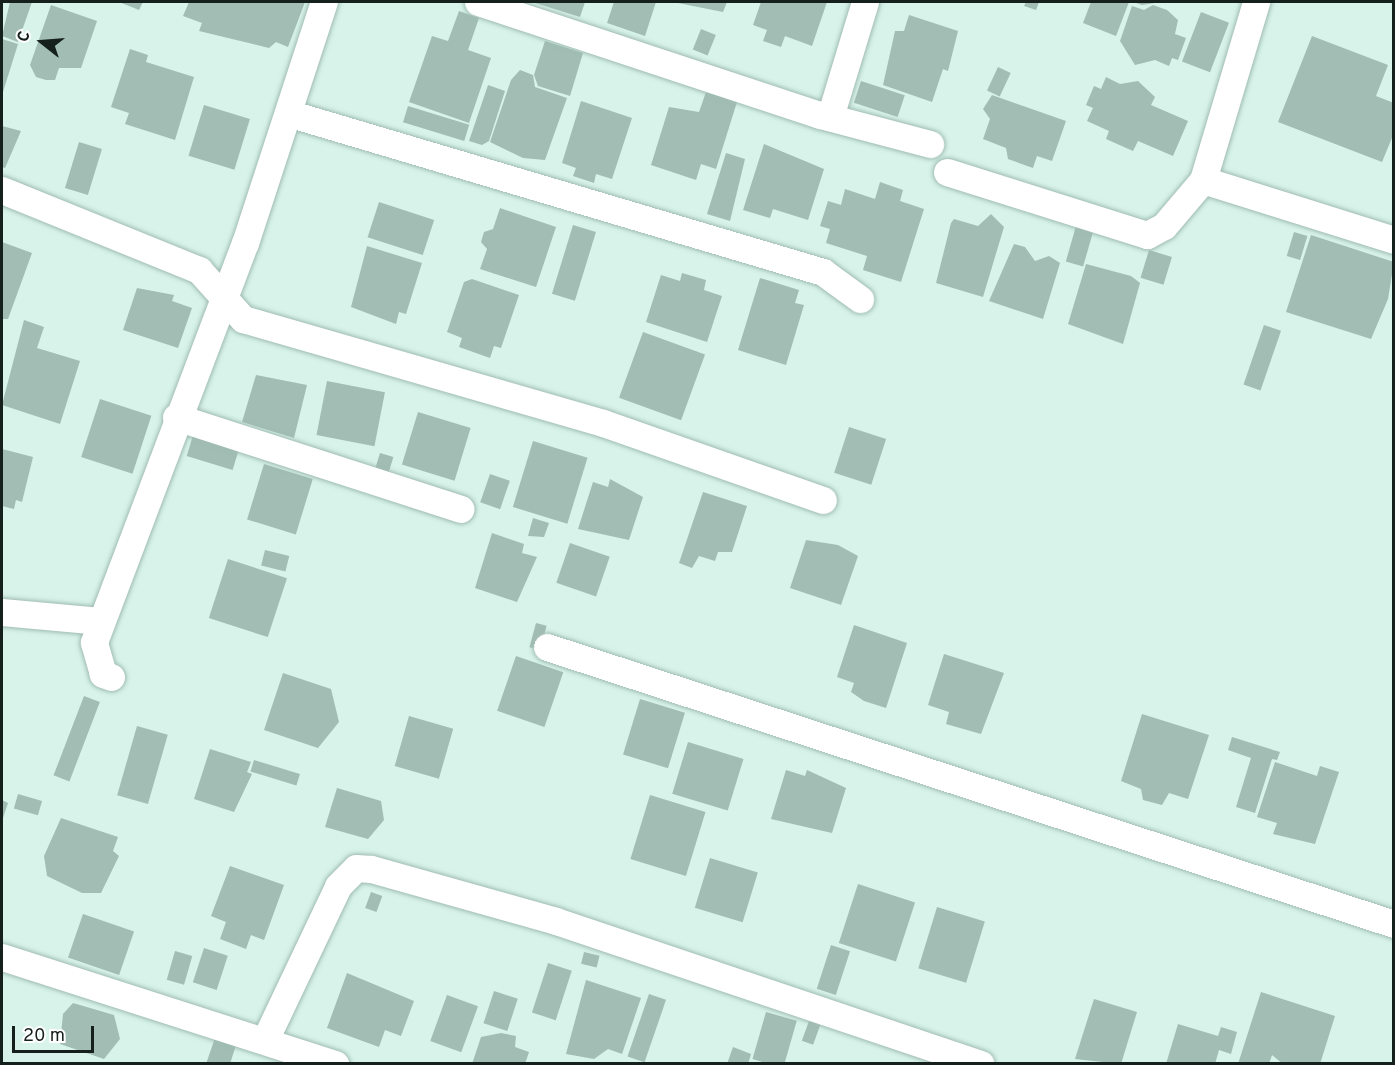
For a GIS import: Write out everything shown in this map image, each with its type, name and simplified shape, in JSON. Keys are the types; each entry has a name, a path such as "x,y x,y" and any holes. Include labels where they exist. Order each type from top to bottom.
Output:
{"street":[{"path":"111,677 103,674 96,658 101,621 291,114 324,2"},
{"path":"478,2 830,117 930,144"},
{"path":"830,117 865,2"},
{"path":"947,172 1147,235 1164,226 1203,180 1256,2"},
{"path":"291,114 823,272 860,299"},
{"path":"1203,180 1394,240"},
{"path":"2,190 199,270 243,319 603,423 823,500"},
{"path":"176,417 461,510"},
{"path":"2,612 101,621"},
{"path":"547,647 1394,924"},
{"path":"265,1040 338,886 356,868 371,868 556,921 973,1062"},
{"path":"2,957 335,1064"}],"building":[{"path":"10,2 32,2 18,42 2,36"},
{"path":"119,2 143,2 139,10"},
{"path":"189,2 305,2 288,47 276,42 269,48 199,31 202,23 183,16"},
{"path":"532,2 585,2 580,17"},
{"path":"614,2 656,2 645,36 607,23"},
{"path":"673,2 727,2 723,12"},
{"path":"761,2 827,2 812,46 785,36 781,47 763,41 767,30 753,25"},
{"path":"1026,2 1039,2 1036,10 1024,6"},
{"path":"1091,2 1129,2 1116,36 1083,23"},
{"path":"1133,2 1161,2 1142,5"},
{"path":"51,5 97,21 81,68 59,68 55,80 46,80 36,77 30,65"},
{"path":"1153,5 1167,10 1178,20 1175,34 1186,38 1178,60 1172,58 1169,66 1155,60 1135,65 1120,41 1132,6 1144,10"},
{"path":"459,11 479,18 468,50 491,58 469,123 409,102 432,36 448,41"},
{"path":"1201,12 1229,23 1210,72 1182,61"},
{"path":"909,15 958,31 948,71 943,69 932,102 883,85 895,31 904,31"},
{"path":"701,29 716,35 708,55 693,49"},
{"path":"1312,36 1388,65 1376,96 1394,103 1394,133 1382,162 1278,122"},
{"path":"2,39 18,44 3,92 2,91"},
{"path":"545,41 583,53 570,96 538,86 534,75"},
{"path":"130,49 148,55 146,62 194,77 175,140 125,124 129,113 111,107"},
{"path":"998,67 1011,73 1000,96 987,91"},
{"path":"520,70 533,75 535,87 567,98 545,160 523,158 490,142 511,80"},
{"path":"1106,77 1120,84 1138,81 1155,97 1151,105 1188,121 1173,156 1138,141 1133,151 1106,139 1109,131 1087,121 1093,108 1086,105 1094,86 1101,89"},
{"path":"861,81 905,95 898,117 854,103"},
{"path":"488,85 505,91 489,141 482,145 469,141"},
{"path":"706,92 737,102 716,169 701,164 696,180 651,165 669,107 699,112"},
{"path":"992,95 1066,121 1052,161 1037,156 1033,168 1008,159 1006,148 983,139 990,119 983,109"},
{"path":"581,101 632,118 612,179 596,174 594,183 573,176 576,168 562,163"},
{"path":"204,105 250,119 234,170 189,156"},
{"path":"408,106 469,125 464,141 403,122"},
{"path":"2,126 21,131 5,168 2,167"},
{"path":"79,142 102,149 88,195 65,188"},
{"path":"764,144 824,169 808,220 773,209 770,218 743,210"},
{"path":"726,153 745,159 730,221 707,214"},
{"path":"880,182 903,190 900,201 924,209 901,282 863,270 867,256 826,243 830,229 820,226 828,201 841,205 845,189 875,199"},
{"path":"379,202 434,220 423,255 368,237"},
{"path":"500,208 556,227 536,287 480,269 487,249 481,242 484,232 493,229"},
{"path":"991,214 1004,227 983,297 936,283 951,223 954,219 978,226"},
{"path":"573,225 596,232 575,301 552,294"},
{"path":"1076,226 1093,231 1083,267 1066,262"},
{"path":"1294,232 1307,236 1300,260 1287,256"},
{"path":"1311,235 1394,262 1388,299 1371,339 1286,312"},
{"path":"2,242 32,253 8,319 2,319"},
{"path":"1014,244 1025,247 1035,261 1049,256 1060,263 1043,319 989,301"},
{"path":"367,246 422,263 406,314 399,312 396,324 351,307"},
{"path":"1149,250 1172,257 1163,285 1141,278"},
{"path":"1086,264 1131,276 1140,283 1123,344 1068,324"},
{"path":"682,273 706,280 704,290 722,296 707,342 646,322 661,275 680,281"},
{"path":"760,278 799,290 795,303 804,305 786,365 738,350"},
{"path":"472,279 519,295 501,348 494,346 490,358 459,347 462,338 447,332 464,282"},
{"path":"137,288 174,295 172,301 192,308 178,348 123,330"},
{"path":"24,320 44,327 37,348 80,361 60,424 2,405"},
{"path":"1264,325 1281,331 1261,390 1243,385"},
{"path":"643,332 705,355 681,420 619,398"},
{"path":"256,375 307,385 294,438 242,422"},
{"path":"327,381 385,392 374,446 317,435"},
{"path":"100,399 151,416 133,474 81,457"},
{"path":"418,412 471,428 455,481 402,465"},
{"path":"849,427 886,439 871,485 834,473"},
{"path":"194,432 240,446 233,470 187,456"},
{"path":"533,441 588,458 567,524 513,507"},
{"path":"2,449 33,457 22,502 16,500 14,509 2,506"},
{"path":"380,453 393,457 388,473 375,469"},
{"path":"264,464 313,479 296,534 247,519"},
{"path":"490,474 510,481 500,509 480,502"},
{"path":"610,479 643,497 629,540 578,529 593,482 608,487"},
{"path":"703,492 747,506 732,552 718,552 715,561 699,556 692,568 679,563"},
{"path":"533,518 549,523 544,537 528,536"},
{"path":"492,533 524,544 522,553 537,557 517,602 475,588"},
{"path":"806,540 838,545 858,556 841,605 790,588"},
{"path":"570,543 610,557 596,596 556,583"},
{"path":"265,550 289,556 285,572 261,566"},
{"path":"228,559 287,578 268,637 209,618"},
{"path":"536,623 547,626 540,650 530,647"},
{"path":"854,625 907,643 886,708 864,701 851,692 854,683 837,677"},
{"path":"944,654 1004,673 981,734 946,724 949,712 928,705"},
{"path":"516,656 563,672 544,727 497,711"},
{"path":"283,673 331,689 339,722 318,748 264,730"},
{"path":"84,696 100,702 69,781 54,775"},
{"path":"640,699 685,713 668,768 623,754"},
{"path":"1142,714 1209,735 1188,799 1169,793 1162,805 1143,800 1141,789 1121,781"},
{"path":"409,716 453,729 439,779 395,766"},
{"path":"137,726 168,735 148,804 117,795"},
{"path":"1232,737 1280,752 1277,760 1272,759 1255,813 1236,807 1251,758 1228,750"},
{"path":"688,742 743,759 728,811 672,794"},
{"path":"210,749 251,762 247,772 252,774 234,812 194,799"},
{"path":"254,760 300,774 296,786 250,771"},
{"path":"1275,762 1317,776 1320,766 1339,772 1315,844 1273,834 1277,823 1257,817"},
{"path":"786,770 805,776 807,770 846,788 832,833 771,819"},
{"path":"337,788 381,801 384,820 368,839 325,827"},
{"path":"18,794 42,801 38,815 14,808"},
{"path":"650,795 705,812 686,876 630,859"},
{"path":"2,800 8,803 2,821"},
{"path":"61,818 118,837 113,851 119,856 101,893 82,893 47,876 44,856"},
{"path":"710,858 758,873 743,922 695,908"},
{"path":"230,866 284,885 264,940 251,935 246,949 220,939 226,922 211,916"},
{"path":"858,884 915,903 896,962 839,943"},
{"path":"371,892 382,896 376,912 365,908"},
{"path":"937,907 985,922 966,983 918,968"},
{"path":"83,914 134,932 119,975 68,957"},
{"path":"831,945 850,951 836,995 817,989"},
{"path":"204,948 228,956 217,990 193,982"},
{"path":"175,951 192,956 184,985 167,980"},
{"path":"584,952 600,956 597,968 581,964"},
{"path":"548,963 572,971 556,1020 532,1012"},
{"path":"347,973 414,1001 401,1036 385,1030 379,1047 327,1028"},
{"path":"586,980 641,998 622,1054 608,1049 594,1059 566,1054"},
{"path":"494,991 518,999 507,1031 483,1023"},
{"path":"1261,992 1335,1016 1320,1064 1283,1064 1272,1055 1269,1064 1238,1064"},
{"path":"649,994 666,1000 645,1062 628,1056"},
{"path":"447,995 478,1006 461,1052 430,1041"},
{"path":"1094,999 1137,1012 1121,1064 1075,1059"},
{"path":"73,1003 114,1015 120,1039 104,1059 60,1044 63,1014"},
{"path":"766,1012 797,1021 784,1064 770,1064 752,1059"},
{"path":"809,1021 820,1025 813,1045 802,1041"},
{"path":"1178,1024 1218,1036 1221,1027 1237,1032 1231,1054 1219,1050 1215,1064 1166,1064"},
{"path":"501,1033 516,1036 515,1047 529,1052 525,1064 472,1064 481,1037"},
{"path":"215,1038 236,1045 230,1064 206,1064"},
{"path":"733,1047 751,1054 748,1064 727,1064"}]}
